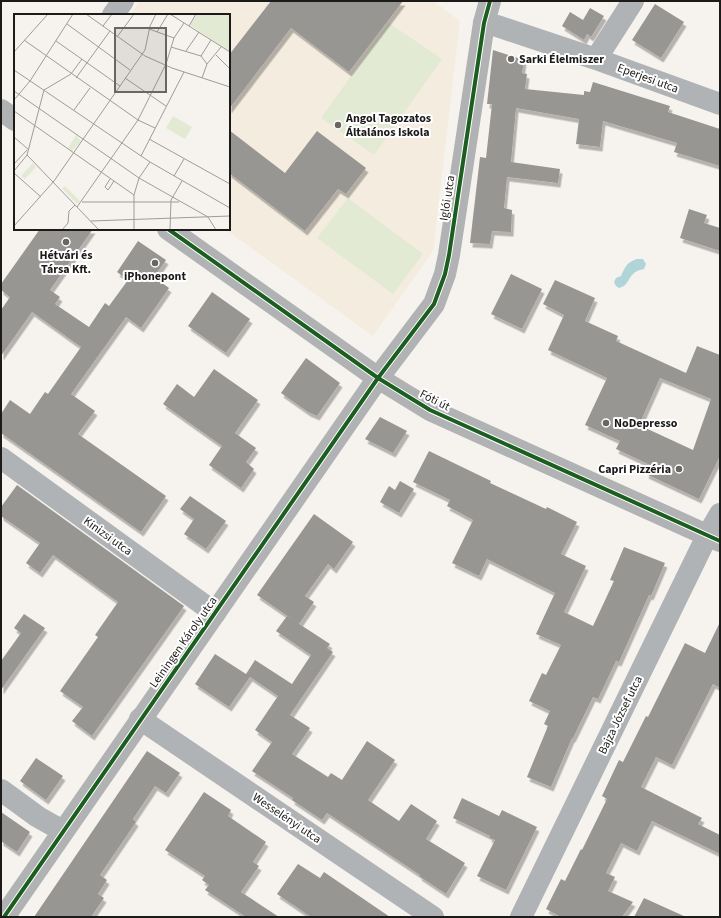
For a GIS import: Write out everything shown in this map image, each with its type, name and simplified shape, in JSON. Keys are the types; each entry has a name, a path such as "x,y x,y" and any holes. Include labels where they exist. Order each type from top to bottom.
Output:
{"street":[{"path":"114,14 123,1"},
{"name":"Iglói utca","path":"378,378 434,304 445,274 484,23 490,1"},
{"path":"596,59 633,1"},
{"name":"Eperjesi utca","path":"484,23 596,59 720,104"},
{"path":"1,110 14,119"},
{"name":"Fóti út","path":"169,230 378,378 430,410 714,538"},
{"name":"Leiningen Károly utca","path":"4,917 378,378"},
{"name":"Kinizsi utca","path":"1,458 215,613"},
{"name":"Bajza József utca","path":"521,917 714,538 720,514"},
{"name":"Wesselényi utca","path":"140,719 433,917"},
{"path":"1,790 42,820 63,831"}],"shaded area":[{"name":"Angol Tagozatos Általános Iskola","path":"140,1 433,1 460,21 433,251 373,336 226,230 230,230 230,14 131,14"}],"green space":[{"path":"389,23 442,59 374,155 321,118"},
{"path":"348,198 423,254 393,294 317,238"}],"water":[{"path":"637,259 643,259 646,264 644,269 634,273 623,286 619,288 616,286 614,282 616,278 621,276 625,267 629,263"}],"building":[{"path":"271,1 403,1 349,72 291,28 230,108 230,54"},
{"path":"655,4 684,22 661,58 632,40"},
{"path":"590,8 604,16 591,37 587,34 584,40 562,26 570,12 583,20"},
{"path":"493,50 524,60 522,73 527,74 525,89 584,95 584,91 590,92 593,82 670,106 668,112 720,129 720,166 674,152 677,143 603,121 600,147 576,144 579,119 516,108 511,162 560,169 558,183 507,177 504,208 512,210 511,232 492,231 490,244 470,243 480,157 486,158 492,104 487,104"},
{"path":"230,131 285,173 317,131 366,168 346,194 338,189 305,231 230,174"},
{"path":"689,209 707,215 704,223 720,228 720,251 680,238"},
{"path":"39,230 92,230 50,290 60,297 55,304 89,327 105,303 109,306 128,280 117,272 138,241 166,260 154,277 169,288 141,328 126,317 71,394 95,411 78,434 166,496 141,532 1,433 1,414 10,400 30,414 45,392 48,394 81,347 32,312 1,356 1,310 10,297 1,290 1,284"},
{"path":"511,274 542,289 522,329 491,314"},
{"path":"555,280 595,298 585,321 618,336 616,341 686,373 697,346 720,355 720,456 699,499 646,474 650,465 616,449 620,441 585,425 607,378 548,350 564,315 543,304","holes":["660,378 711,399 693,450 639,425"]},
{"path":"212,292 250,319 226,353 188,326"},
{"path":"306,358 340,383 317,416 308,412 281,393"},
{"path":"214,369 258,400 235,433 256,448 246,462 254,469 241,488 209,465 222,446 163,404 177,384 194,397"},
{"path":"380,417 407,431 393,453 365,439"},
{"path":"429,451 491,481 490,483 546,509 547,507 577,522 561,554 586,566 564,612 593,626 614,581 610,580 624,547 665,563 651,596 649,595 619,662 616,661 598,699 593,697 572,738 551,787 527,777 548,726 544,724 550,711 529,701 542,673 546,675 561,645 536,634 555,593 487,559 479,576 452,563 473,520 447,506 450,500 413,482"},
{"path":"400,481 414,489 399,513 380,502 389,486 395,490"},
{"path":"17,485 184,606 92,736 72,721 83,707 60,691 98,637 95,635 118,602 53,555 40,573 26,563 40,543 1,516 1,507"},
{"path":"190,496 226,521 206,549 184,534 194,519 180,509"},
{"path":"314,514 353,542 334,569 328,564 305,596 314,602 299,624 257,595"},
{"path":"24,614 45,628 1,690 1,661 21,633 14,628"},
{"path":"287,616 330,644 327,648 333,652 290,715 310,728 292,754 328,777 331,773 342,780 367,741 395,760 368,800 399,821 411,804 437,821 426,839 465,863 446,894 327,813 322,820 292,800 293,798 252,771 272,742 255,730 278,696 250,677 229,707 195,684 215,654 246,674 255,660 292,684 311,655 276,631"},
{"path":"720,622 720,688 713,684 672,765 656,757 641,787 702,818 698,824 720,835 720,854 652,821 637,851 621,843 606,873 615,877 608,891 633,902 622,917 561,917 546,909 561,879 565,881 581,849 582,850 607,799 602,796 619,760 623,762 646,716 648,717 685,643 705,653"},
{"path":"147,751 180,773 166,793 155,786 133,819 136,822 100,875 107,880 98,894 104,898 91,917 34,917"},
{"path":"36,758 63,776 46,800 20,781"},
{"path":"204,792 231,810 228,816 266,842 253,862 259,866 241,892 279,917 246,917 205,890 209,885 202,880 205,876 165,850"},
{"path":"462,798 499,816 502,810 537,827 506,890 477,876 495,840 489,838 490,836 453,818"},
{"path":"1,812 30,832 17,852 1,841"},
{"path":"298,864 320,878 324,872 390,917 311,917 277,894"},
{"path":"644,898 686,917 634,917"}],"cycle path":[{"path":"4,917 378,378 434,304 445,274 449,255 484,23 490,1"},
{"path":"169,230 378,378 430,410 720,541"}],"place":[{"name":"Sarki Élelmiszer","path":"511,59"},
{"name":"Angol Tagozatos Általános Iskola","path":"338,125"},
{"name":"Hétvári és Társa Kft.","path":"66,242"},
{"name":"iPhonepont","path":"155,263"},
{"name":"NoDepresso","path":"606,423"},
{"name":"Capri Pizzéria","path":"679,469"}]}
